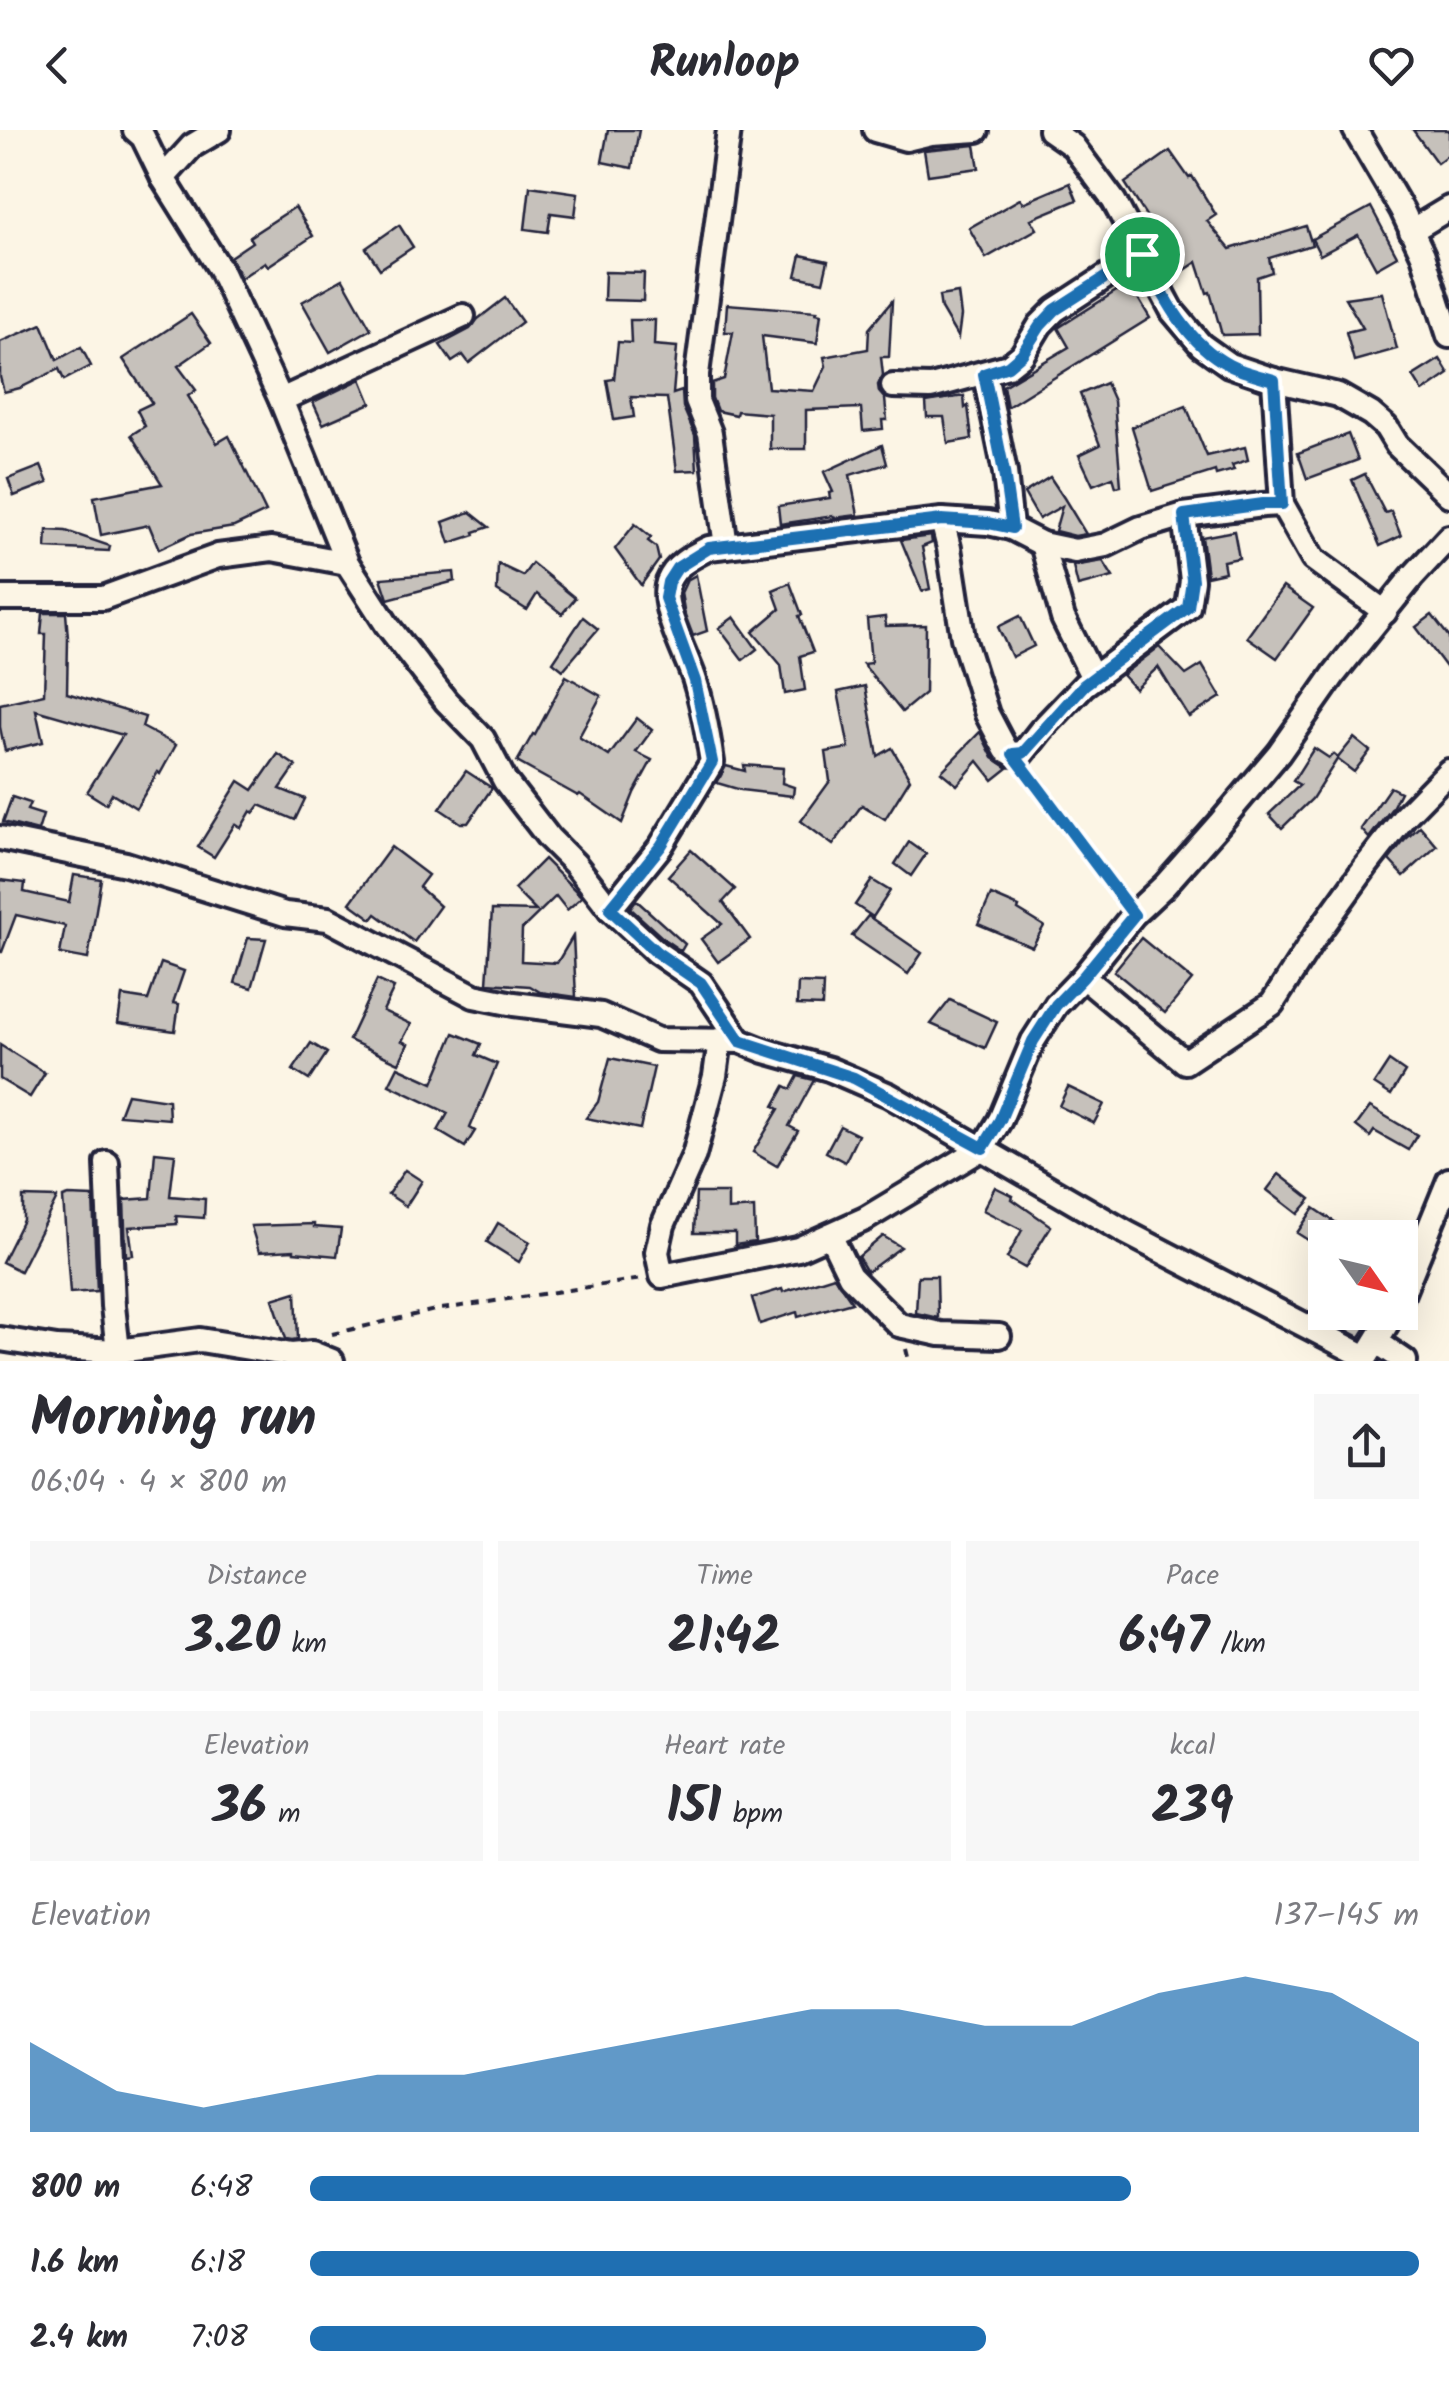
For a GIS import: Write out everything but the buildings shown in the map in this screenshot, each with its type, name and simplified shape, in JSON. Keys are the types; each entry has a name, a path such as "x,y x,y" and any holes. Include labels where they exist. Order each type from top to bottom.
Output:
{"street":[{"path":"135,130 144,137 163,178 220,269 281,400 347,563 387,625 446,701 483,739 506,781 610,909 656,952 701,983 730,1040 715,1076 694,1155 663,1225 658,1252 662,1276 798,1250 880,1210 983,1148 1000,1120 1033,1041 1056,1005 1279,754 1335,672 1449,537"},
{"path":"163,178 192,146 219,130"},
{"path":"726,546 710,433 697,401 729,130"},
{"path":"875,130 906,138 977,130"},
{"path":"1050,130 1073,146 1114,201 1174,312 1201,345 1229,365 1338,395 1371,414 1449,495"},
{"path":"1355,130 1402,210 1423,255 1449,334"},
{"path":"1411,231 1449,208"},
{"path":"893,386 931,387 1008,366 1022,354 1055,310 1142,254"},
{"path":"281,400 463,316"},
{"path":"984,374 1012,528"},
{"path":"1274,380 1282,504 1313,559 1385,612"},
{"path":"610,909 661,846 712,762 695,681 665,598 668,582 677,568 709,548 942,520 1012,528 1042,544 1074,551 1106,545 1184,515 1282,504"},
{"path":"942,520 963,638 987,714 1006,750 1013,754 1023,753 1092,678 1188,607 1192,580 1184,515"},
{"path":"1042,544 1063,618 1092,678"},
{"path":"0,598 103,598 218,556 272,548 347,563"},
{"path":"1083,977 1185,1062 1272,1004 1366,866 1405,816 1449,771"},
{"path":"0,838 126,864 284,914 328,919 474,996 600,1015 658,1040 730,1040 854,1078 1167,1255 1336,1340 1406,1361"},
{"path":"107,1163 112,1306 118,1351"},
{"path":"1418,1256 1449,1180"},
{"path":"830,1234 850,1276 899,1326 940,1334 1000,1336"},
{"path":"1369,1353 1383,1330"},
{"path":"0,1339 89,1355 200,1340 292,1355 312,1353 332,1361"}],"path":[{"path":"1013,754 1134,915"},
{"path":"323,1336 435,1310 662,1276"}],"route":[{"path":"1142,254 1174,312 1201,345 1229,365 1274,380 1282,504 1184,515 1192,580 1188,607 1084,685 1023,753 1013,754 1134,915 1056,1005 1033,1041 1000,1120 983,1148 854,1078 740,1041 701,983 656,952 610,909 661,846 712,762 695,681 665,598 668,582 677,568 709,548 942,520 1012,528 984,374 1008,366 1022,354 1055,310 1142,254"}]}
